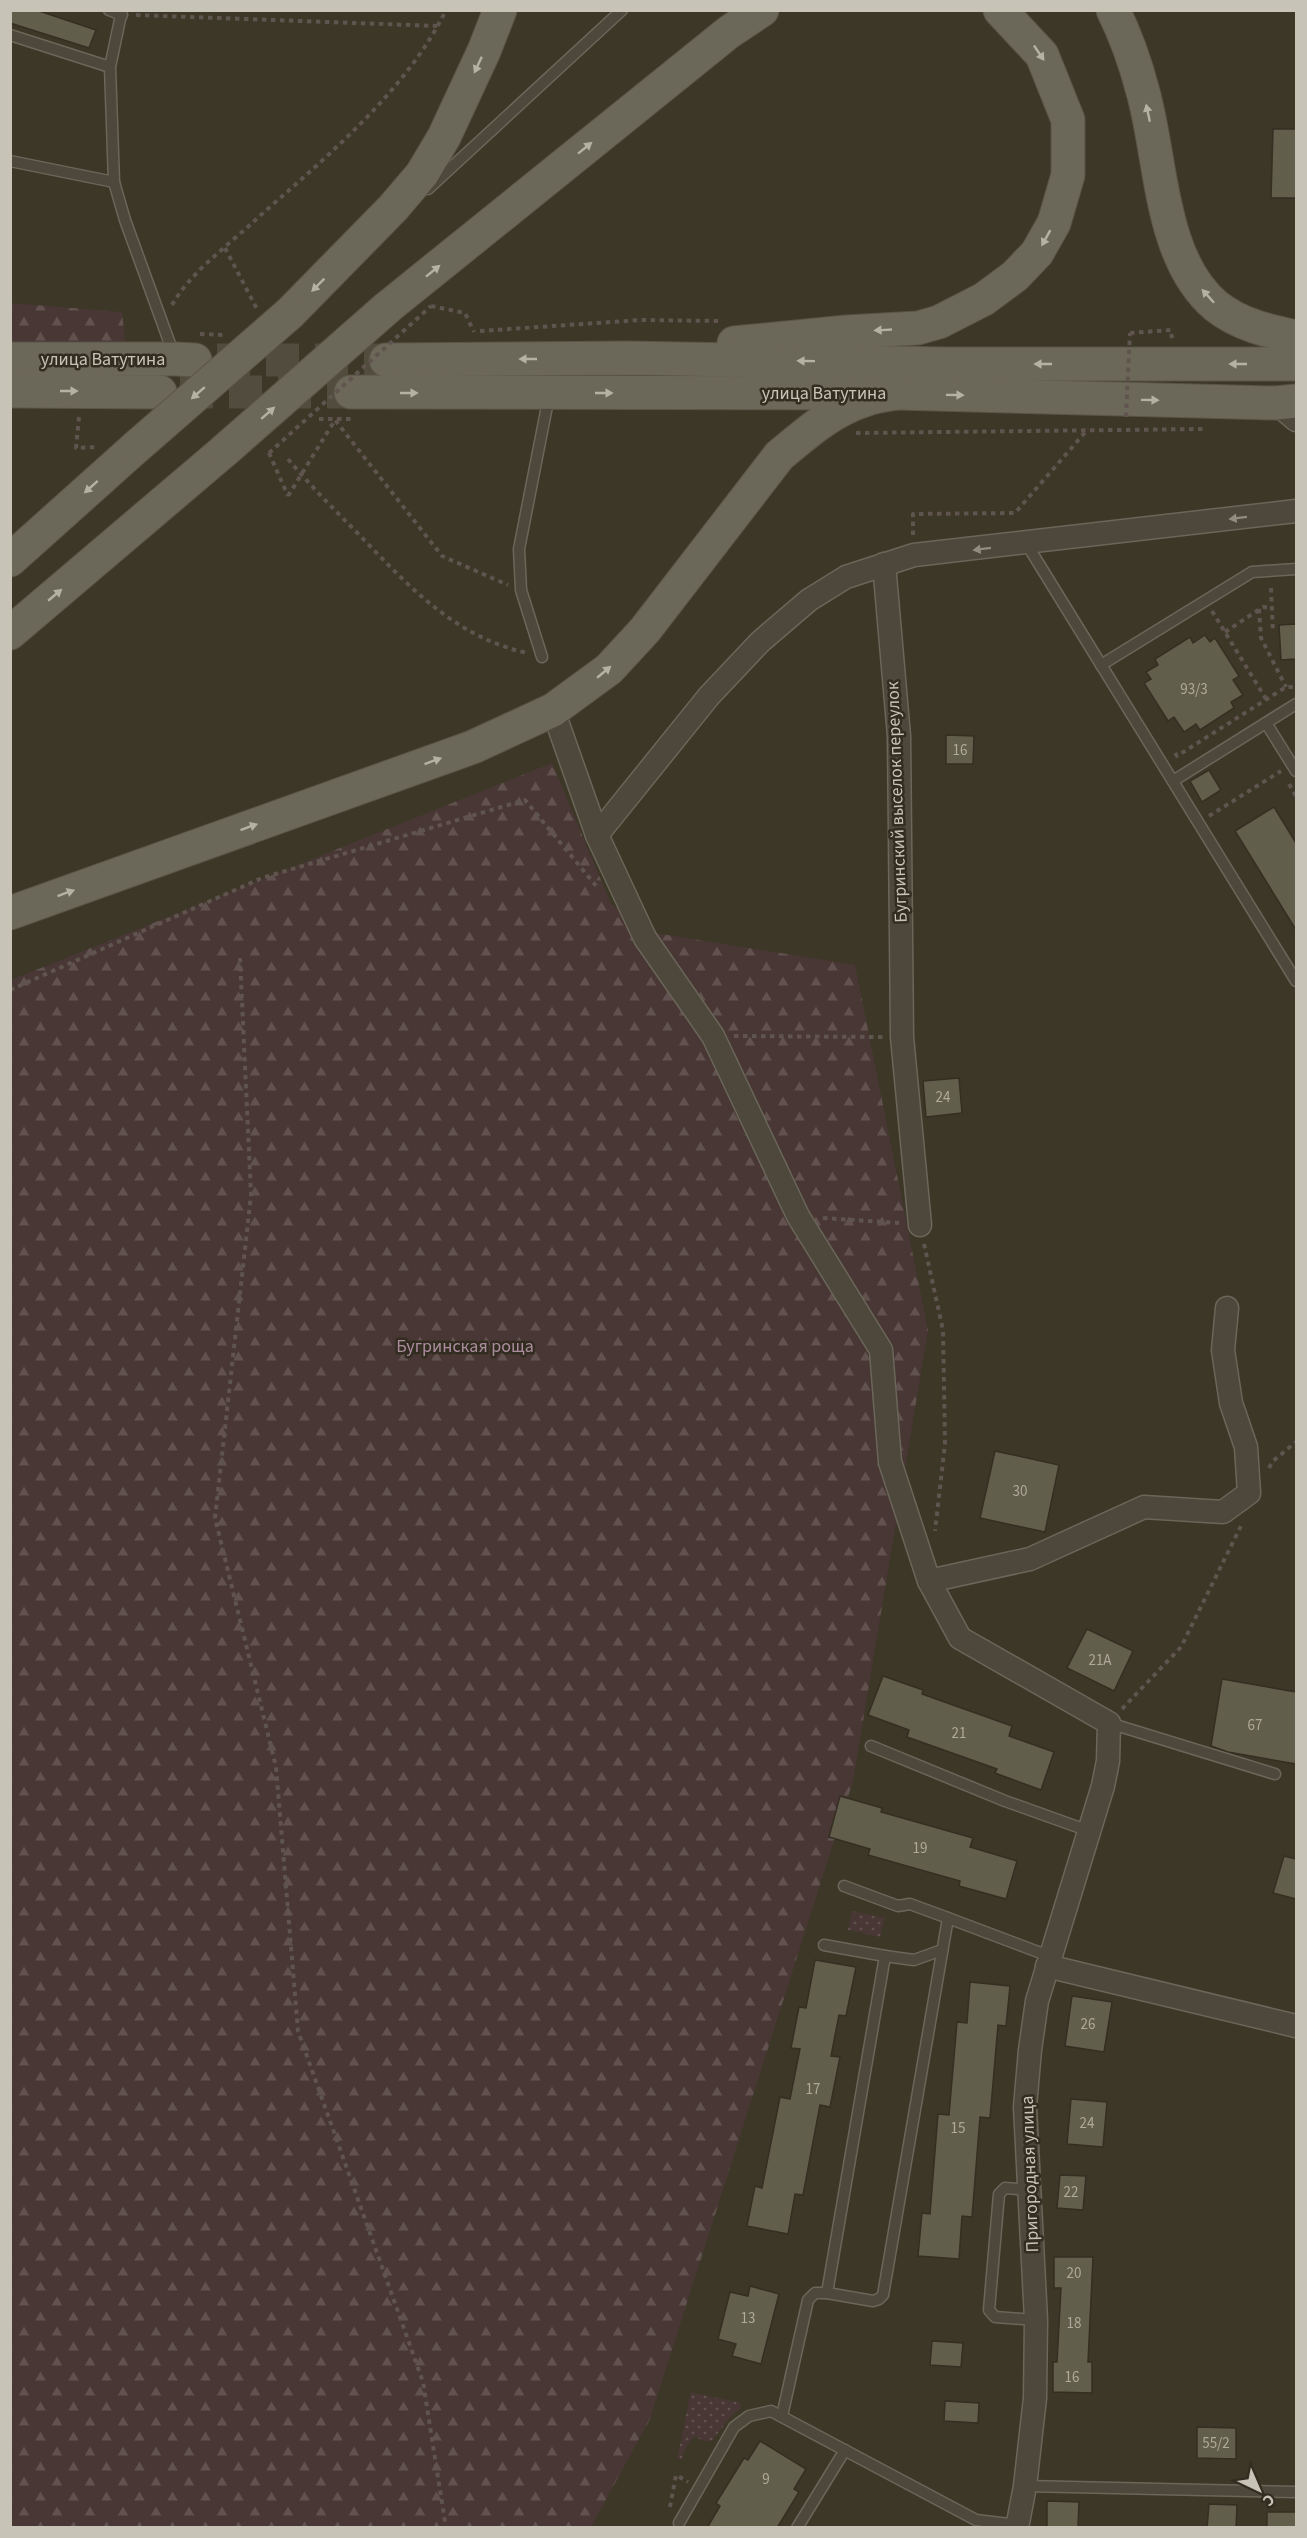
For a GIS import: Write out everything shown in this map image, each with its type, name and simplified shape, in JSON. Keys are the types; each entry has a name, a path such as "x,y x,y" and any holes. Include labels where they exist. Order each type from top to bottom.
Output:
{"main road":[{"path":"10,560 135,448 274,313 346,256 422,174 444,137 484,51 500,10"},
{"path":"10,633 224,452 388,307 735,21 762,10"},
{"path":"628,358 754,340 918,328 939,322 984,299 1015,276 1037,253 1054,223 1068,175 1068,120 1042,55 1000,10"},
{"path":"1113,10 1121,25 1143,93 1174,238 1193,279 1216,306 1251,327 1296,337"},
{"name":"улица Ватутина","path":"10,359 178,350"},
{"name":"улица Ватутина","path":"386,360 628,358 945,364 1296,364"},
{"name":"улица Ватутина","path":"10,391 160,392"},
{"name":"улица Ватутина","path":"351,392 897,393 1290,408"},
{"path":"10,913 472,747 553,710 609,669 645,630 779,456 806,433 834,415 864,400 897,393"}],"street":[{"path":"597,835 709,696 760,642 810,600 846,577 914,555 1296,512"},
{"name":"Бугринский выселок переулок","path":"884,564 899,736 902,1037 920,1225"},
{"path":"553,710 597,835 645,938 713,1036 798,1216 881,1350 890,1462 929,1581 960,1638 1109,1723"},
{"path":"929,1581 1030,1559 1144,1507 1223,1512 1249,1494 1246,1447 1231,1403 1222,1350 1227,1308"},
{"name":"Пригородная улица","path":"1018,2526 1035,2398 1036,2320 1025,2107 1037,2001 1106,1769 1109,1723"},
{"path":"1048,1961 1296,2026"}],"lane":[{"path":"109,10 122,13 110,68 114,182 178,350"},
{"path":"346,256 417,198 622,10"},
{"path":"10,35 110,68"},
{"path":"10,161 114,182"},
{"path":"543,657 521,590 519,549 550,393"},
{"path":"1026,543 1296,981"},
{"path":"1101,665 1252,572 1296,570"},
{"path":"1173,781 1296,704"},
{"path":"1266,723 1294,768"},
{"path":"1109,1723 1275,1774"},
{"path":"871,1746 1005,1801 1089,1831"},
{"path":"844,1886 898,1906 910,1904 1048,1961"},
{"path":"782,2416 808,2300 815,2293 873,2301 883,2295 948,1918"},
{"path":"824,1945 914,1960 942,1950"},
{"path":"826,2293 885,1956"},
{"path":"1030,2190 1005,2188 999,2194 989,2310 995,2317 1036,2320"},
{"path":"679,2523 734,2427 742,2419 771,2411 975,2524 1018,2526"},
{"path":"797,2528 845,2450"},
{"path":"1025,2486 1296,2492"}],"path":[{"path":"178,350 169,309 178,293 344,140 398,82 438,26 446,10"},
{"path":"122,13 438,26"},
{"path":"225,248 274,313"},
{"path":"474,332 465,313 431,306 269,453 288,496 335,420 442,556 521,590"},
{"path":"1126,417 1130,333 1171,330"},
{"path":"76,448 79,414"},
{"path":"914,555 913,514 1016,513 1088,431 1089,423"},
{"path":"288,459 399,578 448,620 504,648 543,657"},
{"path":"1271,588 1273,633"},
{"path":"1205,600 1276,717"},
{"path":"1225,632 1259,609 1272,608"},
{"path":"1259,609 1261,638 1286,687"},
{"path":"1170,746 1177,756 1286,687 1296,687"},
{"path":"1198,822 1294,768"},
{"path":"10,990 262,878 525,800 611,904 632,910"},
{"path":"240,958 251,1196 215,1518 276,1767 298,2031 423,2382 446,2528"},
{"path":"713,1036 902,1037"},
{"path":"798,1216 920,1225 943,1330 945,1444 934,1535"},
{"path":"1268,1472 1273,1461 1296,1442"},
{"path":"1109,1723 1180,1647 1242,1523"}],"green space":[{"path":"10,303 122,312 126,349 11,348"},
{"name":"Бугринская роща","path":"552,763 611,904 655,933 855,965 928,1330 853,1781 650,2419 591,2527 11,2528 11,980"},
{"path":"852,1911 885,1918 880,1937 848,1930"},
{"path":"691,2392 741,2403 740,2409 731,2416 712,2441 704,2441 695,2437 686,2447 682,2459 677,2459"}],"building":[{"path":"10,10 36,10 96,30 89,48 10,23"},
{"path":"1273,129 1296,129 1296,198 1271,198"},
{"path":"1296,624 1296,659 1281,660 1279,625"},
{"path":"1205,635 1210,642 1215,638 1239,676 1233,680 1243,695 1231,702 1234,708 1200,730 1196,724 1184,732 1174,717 1168,721 1144,683 1151,679 1146,672 1158,665 1155,659 1190,637 1193,643"},
{"path":"946,735 974,736 973,764 946,764"},
{"path":"1209,770 1221,790 1202,802 1190,781"},
{"path":"1274,807 1296,843 1296,930 1235,831"},
{"path":"959,1078 962,1113 926,1117 923,1081"},
{"path":"995,1451 1059,1465 1045,1532 980,1518"},
{"path":"1087,1629 1133,1651 1114,1691 1067,1668"},
{"path":"883,1676 923,1690 922,1694 1012,1726 1009,1736 1054,1752 1041,1790 995,1773 997,1769 907,1737 909,1730 868,1715"},
{"path":"1222,1679 1296,1692 1296,1764 1228,1752 1211,1746"},
{"path":"840,1796 882,1808 881,1812 973,1838 970,1847 1017,1861 1006,1899 959,1886 960,1881 868,1855 870,1849 829,1837"},
{"path":"1284,1856 1296,1859 1296,1899 1273,1893"},
{"path":"815,1960 856,1967 846,2016 839,2015 831,2056 840,2057 830,2107 820,2105 803,2195 795,2194 788,2234 747,2226 755,2186 762,2188 780,2097 790,2099 800,2049 791,2048 799,2007 806,2008"},
{"path":"970,1982 1010,1986 1006,2026 998,2025 990,2118 980,2117 972,2217 962,2216 959,2259 918,2256 922,2213 930,2214 938,2114 949,2115 957,2022 967,2023"},
{"path":"1072,1996 1112,2002 1104,2052 1065,2046"},
{"path":"1071,2099 1107,2102 1103,2147 1067,2144"},
{"path":"1060,2175 1086,2176 1083,2210 1057,2208"},
{"path":"1054,2257 1093,2257 1088,2362 1092,2362 1092,2393 1053,2392 1053,2362 1057,2362 1061,2288 1054,2288"},
{"path":"750,2286 779,2294 761,2364 732,2356 736,2344 718,2339 730,2292 748,2296"},
{"path":"932,2341 963,2343 961,2367 930,2365"},
{"path":"945,2401 979,2403 978,2423 944,2421"},
{"path":"1197,2427 1236,2428 1236,2459 1197,2458"},
{"path":"760,2441 806,2469 794,2489 799,2492 777,2528 707,2528 720,2506 716,2503 744,2458 748,2460"},
{"path":"1047,2501 1079,2502 1078,2527 1047,2527"},
{"path":"1209,2504 1237,2505 1236,2528 1207,2528"},
{"path":"1267,2512 1296,2512 1296,2528 1267,2528"}],"tunnel":[{"path":"217,360 386,360"},
{"path":"180,392 351,392"}]}
